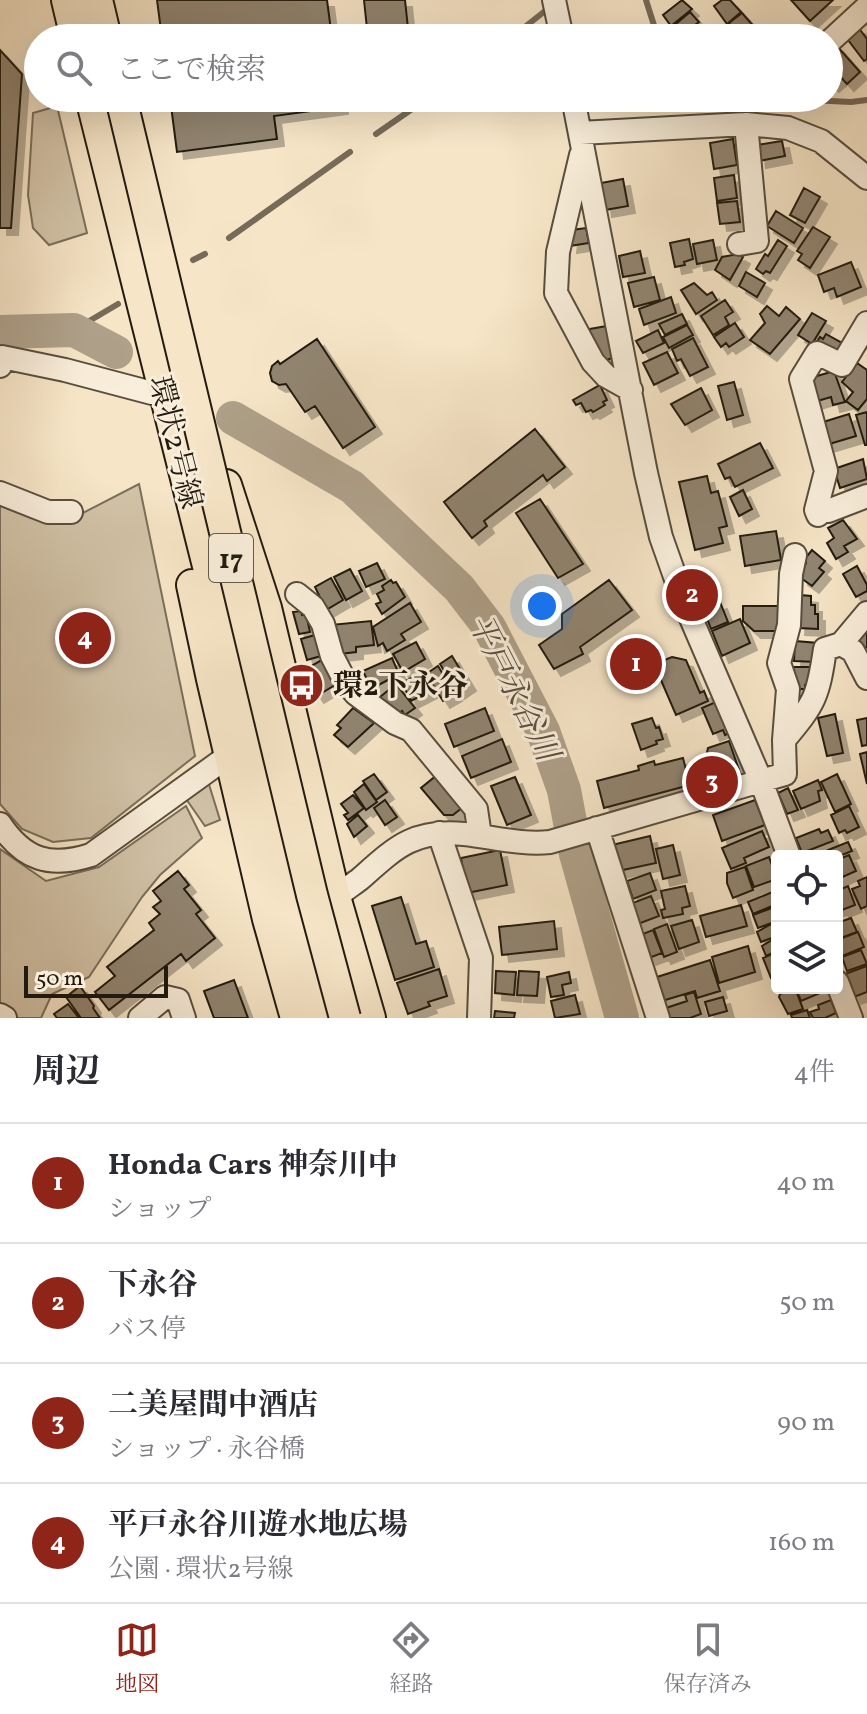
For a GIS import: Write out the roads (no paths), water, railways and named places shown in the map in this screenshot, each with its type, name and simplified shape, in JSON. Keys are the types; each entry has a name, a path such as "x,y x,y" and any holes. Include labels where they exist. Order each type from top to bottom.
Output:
{"main road":[{"path":"55,0 61,24"},
{"path":"67,0 73,24"},
{"path":"97,0 103,24"},
{"path":"109,0 115,24"},
{"path":"82,112 176,480 194,597 268,919 296,1018"},
{"name":"環状2号線","path":"94,112 321,1018"},
{"name":"環状2号線","path":"124,112 312,895 345,1018"},
{"path":"135,112 220,467 266,608 335,897 370,1018"}],"street":[{"path":"843,29 867,7"},
{"path":"576,112 661,537 684,602 761,781 787,850"},
{"path":"581,140 746,124 788,128 821,141 867,178"},
{"path":"739,244 757,241 746,124"},
{"path":"581,140 558,252 556,293 593,362 606,376 631,390"},
{"path":"867,323 861,349 842,365 817,353 801,379 826,471 816,510 823,513 867,496"},
{"path":"0,366 2,357 152,393"},
{"path":"0,493 48,512 71,512"},
{"path":"329,1018 307,941 308,927 335,897 401,844 439,833 532,843 559,839 785,774 788,689 779,663 789,625 795,555"},
{"path":"297,594 313,607 323,624 332,656 345,681 385,715 411,730 476,809 480,836"},
{"path":"784,740 809,710 819,690 825,649 841,644 867,613"},
{"path":"841,644 853,651 867,678"},
{"path":"0,824 23,850 42,860 70,862 91,855 231,754"},
{"path":"592,829 658,1018"},
{"path":"439,833 481,958 479,1018"},
{"path":"842,994 851,1018"},
{"path":"140,1018 165,997 178,1000 184,1018"},
{"path":"0,1015 5,1018"}],"waterway":[{"path":"646,0 654,24"},
{"path":"529,24 550,7"},
{"path":"843,102 867,100"},
{"path":"376,134 408,112"},
{"path":"229,238 350,152"},
{"path":"193,260 205,254"},
{"path":"74,330 118,304"},
{"name":"平戸永谷川","path":"0,332 74,330 116,352"},
{"name":"平戸永谷川","path":"233,418 352,487 459,588 489,627 543,731 564,790 576,854 622,1018"}],"place":[{"name":"下永谷","path":"692,595"},
{"name":"平戸永谷川遊水地広場","path":"85,638"},
{"name":"Honda Cars 神奈川中","path":"636,664"},
{"name":"環2下永谷","path":"302,685"},
{"name":"二美屋間中酒店","path":"712,782"}]}
